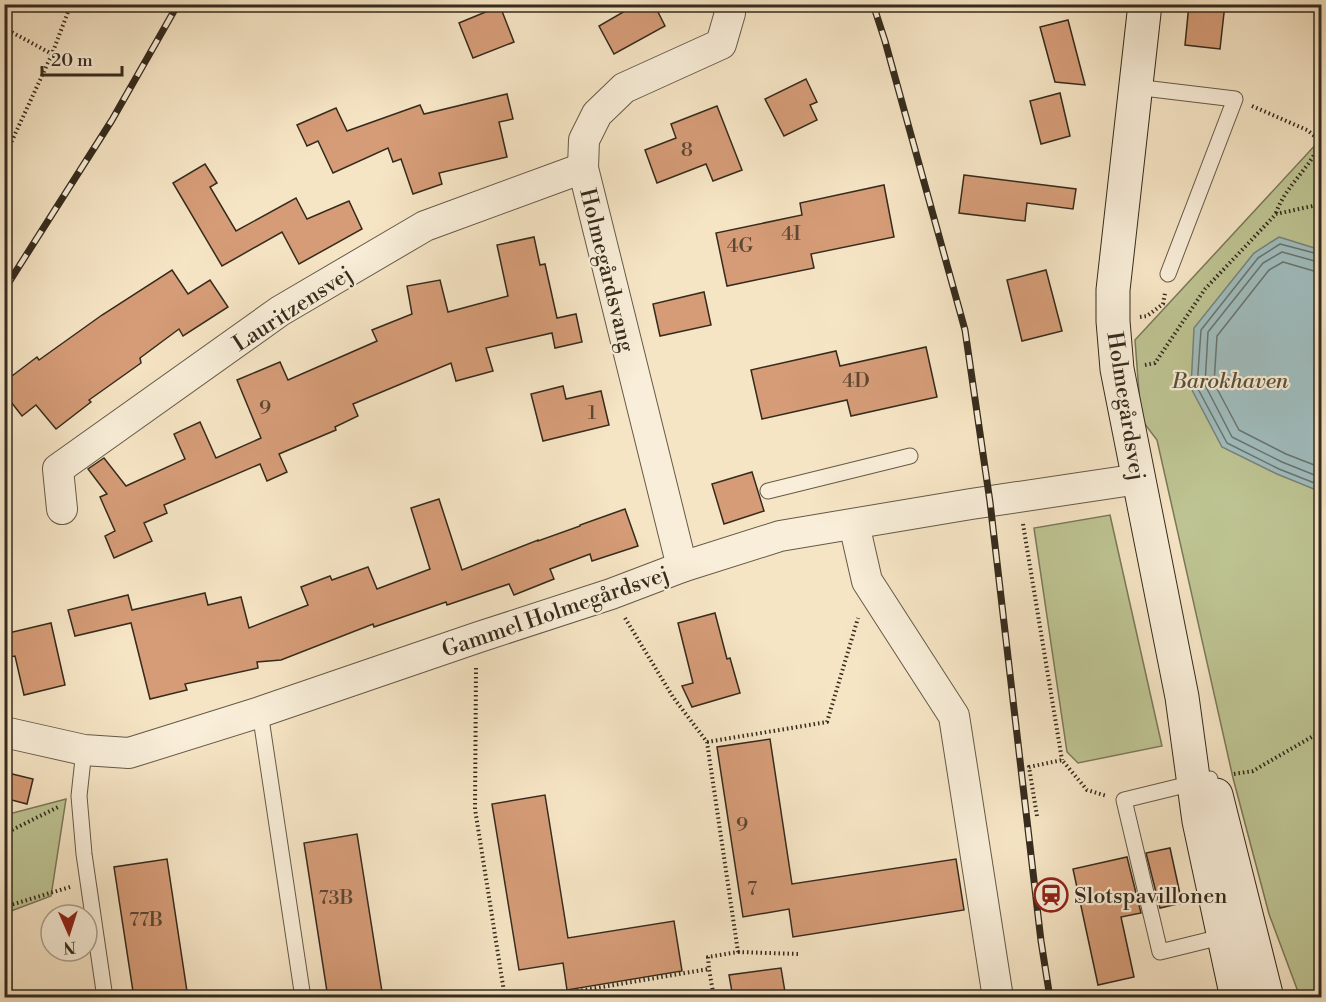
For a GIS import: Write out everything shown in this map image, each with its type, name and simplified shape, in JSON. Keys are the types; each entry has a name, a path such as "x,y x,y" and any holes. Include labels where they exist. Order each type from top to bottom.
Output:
{"street":[{"name":"Holmegårdsvang","path":"682,567 583,168 584,140 597,114 624,88 721,44 730,13 728,4"},
{"name":"Holmegårdsvej","path":"1145,4 1113,290 1117,369 1182,697 1210,779 1199,820 1237,933 1267,998"},
{"name":"Lauritzensvej","path":"62,509 58,469 280,311 425,226 583,168"},
{"name":"Gammel Holmegårdsvej","path":"4,732 84,750 129,753 260,712 611,594 682,567 780,536 1139,479"},
{"path":"854,524 867,581 954,716 998,998"},
{"name":"Holmegårdsvej","path":"1237,933 1237,998"}],"lane":[{"path":"1135,87 1235,99 1168,274"},
{"path":"768,492 910,456"},
{"path":"260,712 303,998"},
{"path":"84,750 79,796 84,854 105,998"},
{"path":"1210,779 1124,800 1160,952 1237,933"}],"path":[{"path":"4,158 52,54 71,4"},
{"path":"4,28 52,54"},
{"path":"1155,363 1205,290 1276,213 1280,201 1315,154 1321,140 1308,130 1235,99"},
{"path":"1276,213 1322,204"},
{"path":"1113,321 1147,316 1163,304 1168,274"},
{"path":"1020,497 1062,760 1087,790 1124,800"},
{"path":"611,594 673,697 707,742 738,952"},
{"path":"707,742 827,722 859,615"},
{"path":"479,637 476,662 475,809 505,998"},
{"path":"1210,779 1253,771 1322,731"},
{"path":"1036,816 1029,767 1062,760"},
{"path":"4,834 79,796"},
{"path":"4,907 88,881"},
{"path":"714,998 708,957 738,952 799,954"},
{"path":"537,998 709,969"}],"green space":[{"name":"Barokhaven","path":"1321,130 1321,997 1300,997 1269,914 1233,778 1157,440 1141,419 1135,340 1319,141 1316,137"},
{"path":"1110,515 1162,746 1078,763 1067,752 1034,528"},
{"path":"66,799 51,896 11,911 14,997 5,997 5,815"}],"water":[{"path":"1279,237 1321,250 1321,492 1277,474 1222,447 1191,388 1194,328 1254,253"}],"building":[{"path":"637,4 654,4 665,26 614,54 599,26"},
{"path":"1189,4 1225,4 1220,49 1185,45"},
{"path":"500,6 514,42 473,58 459,23"},
{"path":"1068,20 1085,85 1055,82 1040,27"},
{"path":"806,79 817,102 810,105 817,120 784,136 765,99"},
{"path":"1060,93 1070,136 1041,144 1030,101"},
{"path":"507,94 513,119 499,122 507,157 439,173 442,184 413,194 401,159 393,162 388,148 333,173 318,141 307,146 297,125 336,108 347,131 420,105 424,114"},
{"path":"717,106 742,170 713,181 706,164 657,183 645,150 676,138 671,124"},
{"path":"205,164 217,183 210,187 236,231 296,198 307,219 349,201 362,229 299,264 282,232 222,266 173,183"},
{"path":"964,175 1076,189 1073,209 1027,203 1025,221 959,213"},
{"path":"884,185 894,237 811,254 814,268 727,286 716,233 802,215 800,203"},
{"path":"534,237 540,265 545,264 557,318 576,314 582,342 555,348 552,333 486,348 493,371 456,381 451,363 353,404 358,416 335,427 336,430 279,454 287,472 267,481 260,464 164,505 167,513 144,523 152,541 114,558 105,536 115,531 100,497 107,494 88,469 104,458 126,486 185,459 174,434 200,422 216,458 261,438 237,380 280,362 288,380 377,341 372,330 412,314 407,286 440,280 448,312 508,296 497,245"},
{"path":"172,270 188,294 210,280 228,307 183,336 179,329 140,358 141,363 89,400 91,402 56,429 36,405 22,416 4,393 4,382 37,357 39,360 102,315"},
{"path":"1046,270 1062,331 1022,341 1007,280"},
{"path":"704,292 711,325 660,336 653,304"},
{"path":"926,347 937,397 851,416 847,400 762,419 751,370 836,351 840,366"},
{"path":"563,386 566,399 601,391 609,425 543,441 531,394"},
{"path":"752,472 764,511 724,524 712,484"},
{"path":"439,499 462,570 625,509 638,546 592,561 590,554 550,569 554,579 514,595 509,584 447,605 446,602 374,627 373,624 281,660 257,662 258,668 185,684 187,690 150,699 131,623 75,636 68,610 128,595 132,610 205,593 208,605 241,597 249,628 308,605 301,587 330,576 332,580 368,567 377,589 430,569 411,508"},
{"path":"715,613 727,659 730,658 740,693 692,707 682,686 693,683 678,623"},
{"path":"51,623 65,685 24,695 15,656 4,658 4,634"},
{"path":"770,739 792,884 956,859 964,910 793,937 789,909 743,917 717,747"},
{"path":"4,772 33,779 27,804 4,798"},
{"path":"545,795 568,938 674,921 682,971 567,990 563,963 519,970 492,804"},
{"path":"357,834 383,998 328,998 304,843"},
{"path":"1170,848 1182,903 1160,908 1146,853"},
{"path":"1127,857 1141,913 1121,917 1134,977 1098,985 1073,869"},
{"path":"167,859 188,998 134,998 114,867"},
{"path":"781,968 786,998 733,998 729,975"}],"railway":[{"path":"4,290 112,120 178,4"},
{"path":"873,4 965,330 990,502 1041,941 1050,998"}],"place":[{"name":"Slotspavillonen","path":"1051,895"}]}
